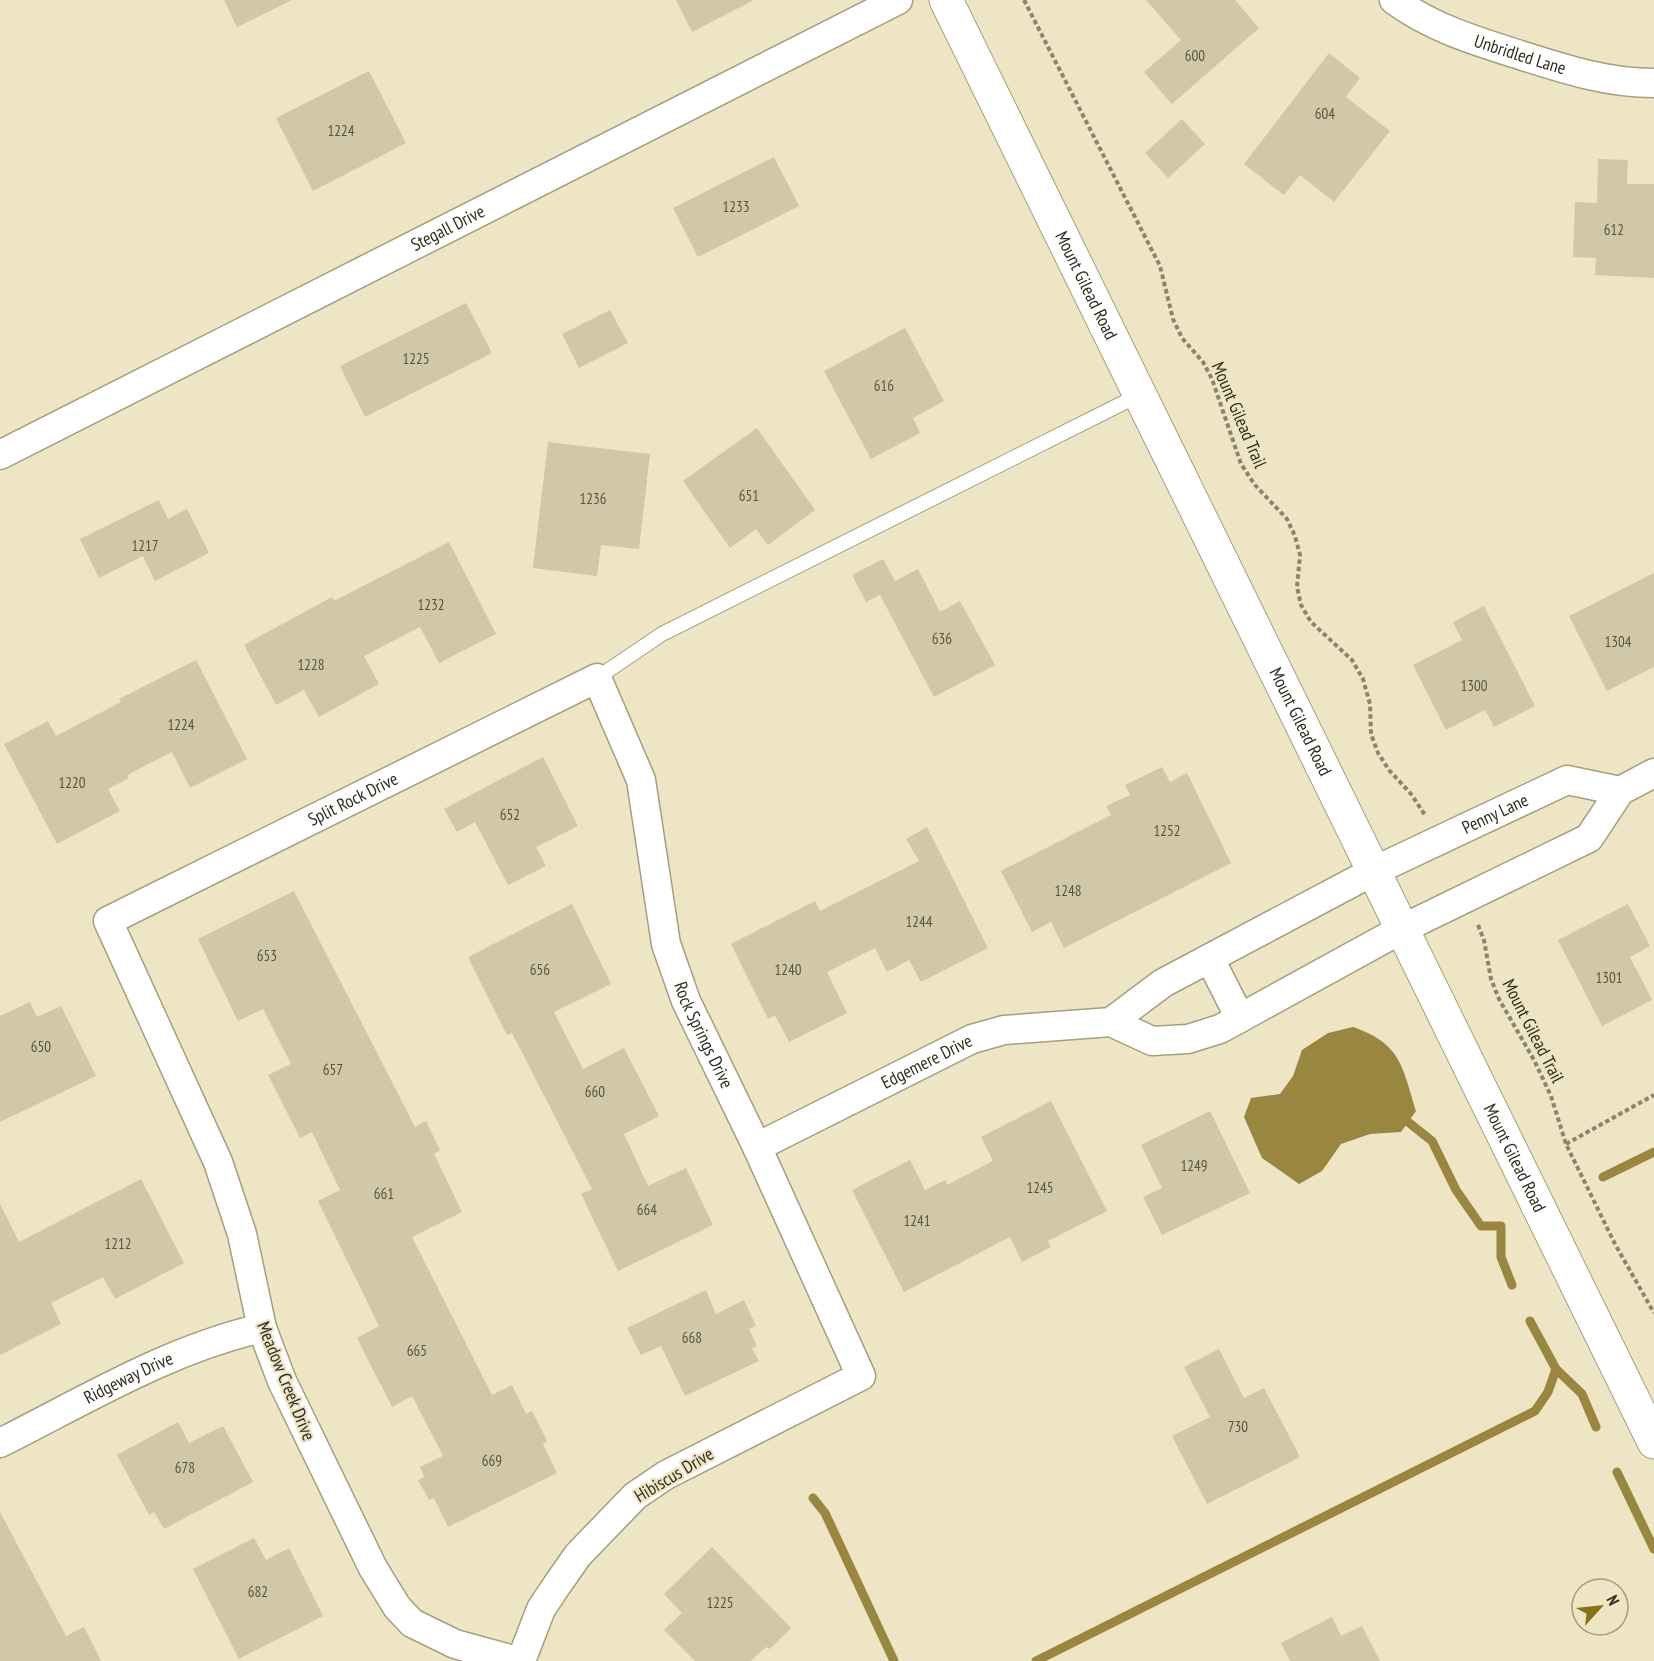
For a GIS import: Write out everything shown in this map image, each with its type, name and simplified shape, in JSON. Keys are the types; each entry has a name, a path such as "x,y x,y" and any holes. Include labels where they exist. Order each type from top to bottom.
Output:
{"street":[{"name":"Stegall Drive","path":"0,455 898,0"},
{"name":"Mount Gilead Road","path":"946,0 1654,1442"},
{"name":"Unbridled Lane","path":"1394,0 1412,13 1461,37 1582,75 1654,83"},
{"name":"Split Rock Drive","path":"108,921 597,678"},
{"name":"Rock Springs Drive","path":"597,678 640,780 666,944 674,970 700,1033 757,1147 861,1376"},
{"path":"1402,929 1589,838 1620,791 1654,773"},
{"name":"Penny Lane","path":"1374,871 1567,780 1620,791"},
{"path":"1111,1022 1163,983 1374,871"},
{"name":"Meadow Creek Drive","path":"108,921 218,1162 242,1234 262,1328 296,1414 373,1568 397,1607 412,1623 454,1644 519,1661"},
{"name":"Edgemere Drive","path":"757,1147 972,1039 1012,1029 1111,1022 1152,1041 1188,1039 1220,1029 1402,929"},
{"path":"1210,959 1240,1018"},
{"name":"Ridgeway Drive","path":"0,1443 165,1361 225,1336 262,1328"},
{"name":"Hibiscus Drive","path":"519,1661 540,1609 578,1555 635,1496 666,1475 861,1376"}],"lane":[{"path":"597,678 662,634 1139,396"}],"path":[{"name":"Mount Gilead Trail","path":"1024,0 1160,266 1173,319 1182,338 1203,362 1212,379 1241,464 1255,485 1287,519 1295,536 1300,555 1298,586 1301,605 1311,622 1352,660 1363,679 1370,704 1371,734 1378,753 1389,770 1411,794 1438,841"},
{"name":"Mount Gilead Trail","path":"1466,897 1484,940 1491,979 1551,1096 1566,1144 1615,1244 1654,1312"},
{"path":"1566,1144 1654,1095"}],"shaded area":[{"path":"1353,1027 1381,1041 1397,1058 1403,1069 1416,1111 1401,1132 1370,1134 1341,1144 1322,1171 1299,1184 1262,1158 1244,1117 1251,1098 1280,1094 1293,1076 1302,1050 1328,1033"}],"building":[{"path":"224,0 292,0 237,27"},
{"path":"676,0 754,0 692,32"},
{"path":"1146,0 1235,0 1259,28 1172,104 1144,72 1181,40"},
{"path":"1329,53 1360,78 1346,97 1390,131 1334,202 1300,175 1284,195 1244,164"},
{"path":"369,71 406,143 313,191 276,118"},
{"path":"1182,119 1205,144 1168,178 1145,153"},
{"path":"774,157 799,206 698,257 673,208"},
{"path":"1598,159 1628,160 1627,184 1654,184 1654,278 1595,275 1596,258 1573,257 1575,202 1597,203"},
{"path":"466,303 492,353 365,417 340,366"},
{"path":"610,310 628,343 579,368 562,334"},
{"path":"905,328 944,401 913,418 920,433 871,459 824,371"},
{"path":"757,428 815,510 768,545 756,529 730,548 683,481"},
{"path":"548,442 650,454 639,549 601,545 597,576 533,568"},
{"path":"159,500 168,519 187,509 209,553 155,581 143,556 99,578 80,539"},
{"path":"449,542 496,634 439,663 420,627 364,656 379,684 319,717 304,690 276,705 244,645 332,597 334,601"},
{"path":"883,559 895,581 918,569 940,612 960,601 995,665 934,697 880,595 866,602 852,575"},
{"path":"1654,573 1654,667 1607,691 1569,616"},
{"path":"1484,606 1535,706 1494,727 1485,710 1446,730 1413,665 1462,640 1453,622"},
{"path":"196,660 247,759 190,788 172,752 127,775 129,778 108,789 120,811 57,844 4,744 48,721 56,736 121,702 119,699"},
{"path":"543,757 578,826 536,847 546,866 508,885 475,822 457,832 444,809"},
{"path":"1162,767 1170,782 1187,773 1231,863 1064,948 1051,922 1032,932 1001,871 1111,815 1106,806 1130,795 1125,785"},
{"path":"927,827 988,948 921,982 909,960 887,972 875,948 827,972 847,1013 789,1042 775,1015 768,1019 731,944 815,901 820,911 919,861 906,839"},
{"path":"294,891 415,1127 426,1121 440,1150 434,1154 462,1212 412,1237 492,1395 512,1385 526,1414 532,1411 547,1441 543,1444 557,1473 448,1527 434,1498 429,1500 418,1480 424,1477 420,1467 443,1456 412,1396 392,1407 357,1338 379,1326 318,1201 340,1190 312,1132 300,1138 268,1075 291,1064 263,1009 238,1021 198,939"},
{"path":"572,904 611,984 554,1012 583,1069 624,1048 659,1116 624,1134 648,1186 686,1168 713,1225 618,1271 581,1194 592,1189 512,1033 507,1035 468,957"},
{"path":"1628,904 1650,946 1630,957 1652,1000 1602,1026 1558,940"},
{"path":"30,1002 37,1017 61,1006 96,1076 0,1122 0,1016"},
{"path":"1051,1101 1107,1211 1048,1241 1051,1247 1022,1262 1010,1237 904,1292 852,1190 910,1160 925,1190 945,1180 947,1185 993,1161 981,1137"},
{"path":"1210,1111 1250,1193 1162,1235 1143,1197 1162,1188 1141,1145"},
{"path":"141,1179 184,1263 115,1299 103,1277 51,1303 61,1324 0,1355 0,1204 19,1242"},
{"path":"706,1290 716,1314 744,1300 756,1326 749,1329 757,1346 752,1348 759,1361 685,1396 661,1346 641,1355 627,1328"},
{"path":"1219,1349 1244,1398 1264,1388 1300,1457 1207,1504 1172,1436 1210,1417 1184,1367"},
{"path":"178,1422 189,1443 223,1426 253,1482 164,1529 154,1512 149,1515 117,1455"},
{"path":"0,1512 66,1636 84,1627 101,1661 0,1661"},
{"path":"254,1538 266,1560 289,1548 323,1616 239,1659 193,1569"},
{"path":"712,1547 791,1628 770,1649 766,1647 751,1661 695,1661 664,1630 682,1613 664,1594"},
{"path":"1332,1617 1341,1636 1362,1626 1380,1661 1290,1661 1281,1643"}],"waterway":[{"path":"1408,1122 1432,1141 1456,1190 1481,1226 1501,1226 1501,1257 1512,1285"},
{"path":"1603,1177 1654,1152"},
{"path":"1530,1321 1556,1369 1582,1394 1596,1427"},
{"path":"1036,1661 1535,1411 1548,1392 1556,1369"},
{"path":"1617,1472 1654,1549"},
{"path":"813,1498 825,1513 894,1661"}]}
